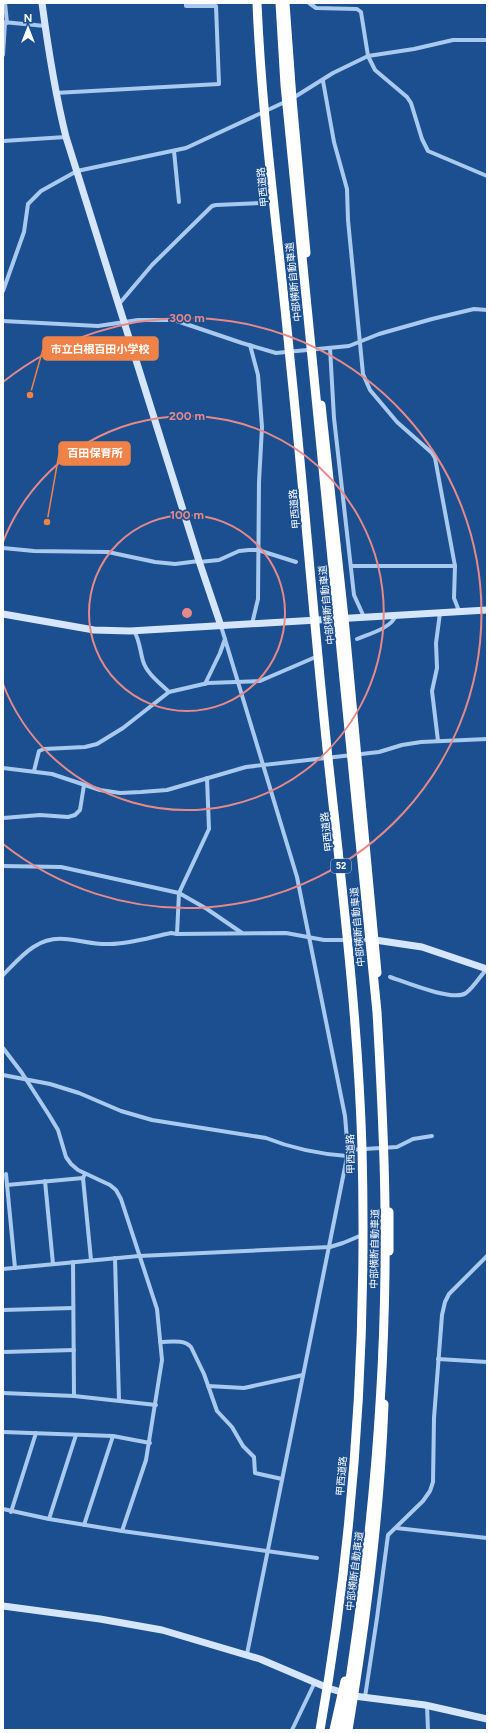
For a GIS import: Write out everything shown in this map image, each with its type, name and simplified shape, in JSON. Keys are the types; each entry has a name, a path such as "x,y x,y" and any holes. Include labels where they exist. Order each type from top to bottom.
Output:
{"highway":[{"name":"甲西道路","path":"257,3 265,112 290,352 328,758 348,940 362,1148 360,1356 356,1425 344,1562 328,1688 320,1730"},
{"name":"中部横断自動車道","path":"275,3 280,85 372,1013 377,1109 380,1219 375,1400 363,1546 347,1672 335,1730"},
{"name":"中部横断自動車道","path":"280,3 286,100 377,1012 383,1111 386,1219 380,1400 368,1547 352,1671 342,1730"},
{"path":"285,3 292,99 315,349 344,618 375,940 382,1028 388,1148 390,1231 383,1427 375,1532 354,1696 348,1730"}],"street":[{"path":"3,55 5,23 4,3"},
{"path":"42,3 55,93 66,137 199,561 225,638 298,877 345,1116 348,1150 347,1156 330,1247 247,1654"},
{"path":"55,93 219,84 216,6 186,6 186,3"},
{"path":"309,3 316,8 357,9 363,19 368,56 375,70 411,102 422,139 428,151 487,176"},
{"path":"5,23 45,26"},
{"path":"3,291 24,232 28,204 40,191 76,171 186,148 292,99 323,81 333,73 368,56 414,49 454,40 487,40"},
{"path":"323,81 334,142 347,189 348,220 363,374 370,390 397,422 432,453 435,458 455,566 454,598 459,611"},
{"path":"3,140 66,137"},
{"path":"174,151 179,202"},
{"path":"118,304 152,265 212,206 262,203"},
{"path":"3,321 98,326 124,322 174,320 276,353 349,346 379,334 432,319 474,309 487,310"},
{"path":"250,345 258,375 262,427 259,475 258,599 252,624"},
{"path":"330,348 334,418 354,594 364,617"},
{"path":"3,548 34,551 108,552 155,562 175,564 219,560 239,551 258,550 296,562"},
{"path":"351,566 455,566"},
{"path":"3,614 94,630 134,631 396,614 487,610"},
{"path":"438,741 432,691 437,668 436,643 440,612"},
{"path":"357,639 383,628 395,619 396,614"},
{"path":"134,631 140,645 143,662 155,678 169,692"},
{"path":"205,684 220,653 225,638"},
{"path":"34,771 39,751 44,749 79,747 97,744 123,728 169,692 205,684 260,681 318,655"},
{"path":"3,768 52,774 100,790 120,793 141,792 167,790 236,769 379,752 402,745 438,741 487,739"},
{"path":"177,934 179,893 209,829 207,778"},
{"path":"3,818 40,815 68,817 75,815 80,810 84,784"},
{"path":"3,866 61,867 179,893 207,909 242,933"},
{"path":"3,975 27,951 38,943 50,939 63,939 97,944 112,944 171,933 286,933 311,938 375,940 422,947 487,969 465,993 458,996 420,988 390,977"},
{"path":"3,1048 25,1078 58,1130 66,1157 71,1164 110,1185 116,1190 121,1199 138,1256 157,1310 162,1360 150,1443 146,1460 122,1531"},
{"path":"3,1075 25,1078 79,1093 121,1111 152,1120 266,1138 332,1155 347,1156"},
{"path":"348,1150 397,1147 413,1140 432,1136"},
{"path":"86,1173 82,1178 91,1260"},
{"path":"6,1174 15,1268"},
{"path":"7,1185 82,1178"},
{"path":"45,1181 53,1264"},
{"path":"3,1269 138,1256 330,1247 362,1235"},
{"path":"365,1697 388,1535 423,1501 430,1491 433,1482 434,1418 442,1315 445,1302 449,1294 487,1256"},
{"path":"115,1258 119,1400"},
{"path":"73,1262 74,1396"},
{"path":"3,1310 73,1308"},
{"path":"160,1342 181,1342 188,1343 191,1346 217,1411 232,1427 243,1446 254,1457 255,1473 282,1479"},
{"path":"3,1352 74,1350"},
{"path":"438,1359 487,1362"},
{"path":"208,1386 244,1388 303,1375"},
{"path":"3,1393 74,1396 156,1404"},
{"path":"3,1432 113,1436 150,1443"},
{"path":"11,1512 36,1433"},
{"path":"49,1519 76,1435"},
{"path":"84,1525 113,1436"},
{"path":"3,1510 122,1531 317,1558"},
{"path":"396,1528 487,1538"},
{"path":"3,1606 100,1619 162,1630 247,1654 290,1670 328,1688 354,1696 427,1705 487,1719"},
{"path":"292,1730 315,1682"},
{"path":"427,1705 428,1730"}],"place":[{"name":"市立白根百田小学校","path":"30,395"},
{"name":"百田保育所","path":"47,522"}]}
